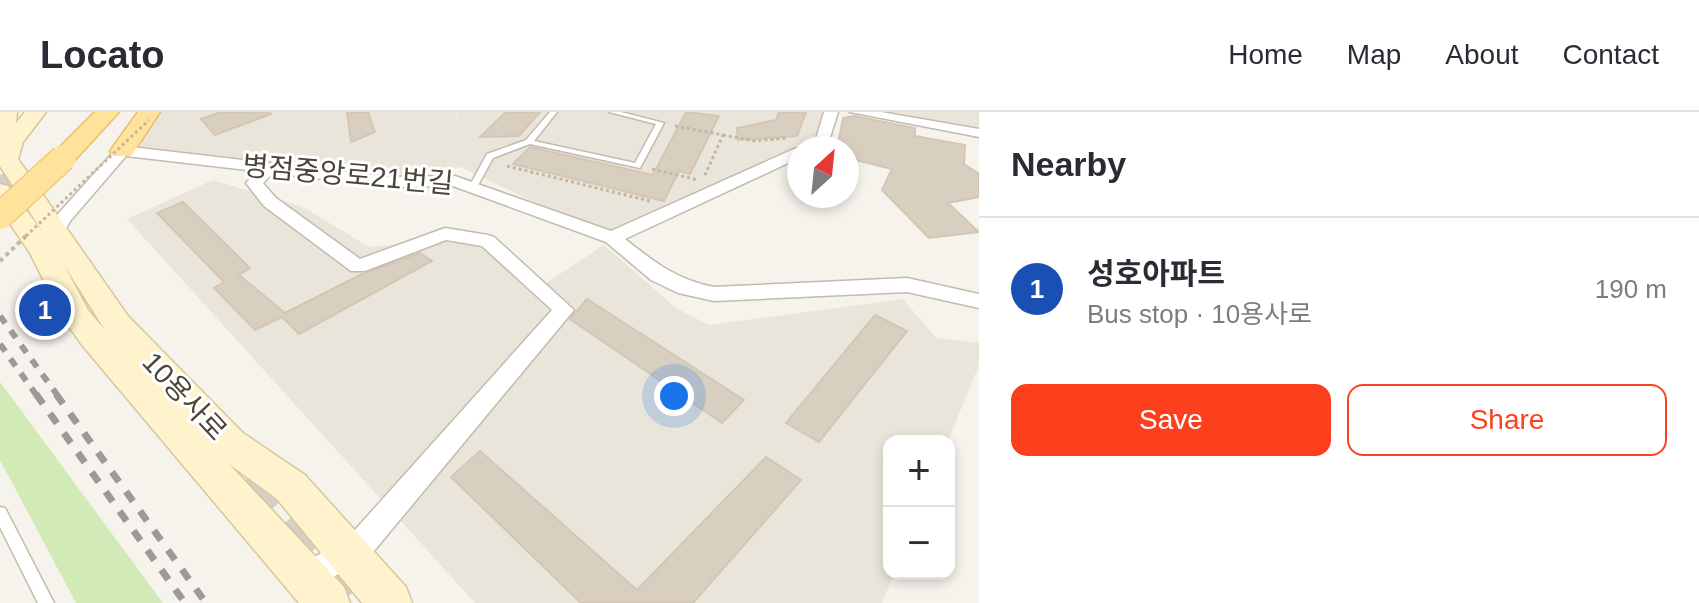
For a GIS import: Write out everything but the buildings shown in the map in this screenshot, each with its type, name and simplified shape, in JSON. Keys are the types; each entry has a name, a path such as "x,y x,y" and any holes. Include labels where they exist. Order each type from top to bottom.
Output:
{"main road":[{"path":"0,216 58,151 85,112"},
{"path":"3,182 58,151 108,112"},
{"path":"122,151 149,116"}],"street":[{"path":"3,182 12,141 36,112"},
{"path":"824,136 831,112"},
{"path":"857,112 979,133"},
{"path":"3,182 7,117"},
{"path":"49,241 122,151"},
{"name":"병점중앙로21번길","path":"122,151 389,182 455,181 612,238 658,275 685,288 714,294 907,285 979,301"},
{"path":"612,238 787,158"},
{"path":"269,168 254,183 270,202 358,267 445,234 488,241 564,310 364,541 346,552 318,591"},
{"name":"10용사로","path":"3,182 117,324 230,444 291,487 390,603"},
{"name":"10용사로","path":"49,241 77,317 318,591"}],"lane":[{"path":"529,142 554,112"},
{"path":"473,187 490,156 529,142 637,166 660,123 612,112"},
{"path":"0,513 46,603"}],"path":[{"path":"0,261 149,116"},
{"path":"660,123 755,141 786,138"},
{"path":"692,185 703,181 723,135"},
{"path":"519,145 501,164 653,201"},
{"path":"637,166 703,181"}],"shaded area":[{"path":"155,112 456,112 458,126 457,112 831,112 824,136 787,136 787,158 612,238 460,167 385,178 139,149"},
{"path":"891,112 979,112 979,128"},
{"path":"213,180 303,207 369,247 492,234 546,283 604,245 676,308 709,325 903,299 936,338 979,343 979,365 950,435 883,435 883,579 892,579 882,603 475,603 127,219"}],"green space":[{"path":"0,382 163,603 76,603 0,460"}],"tunnel":[{"path":"0,175 26,225"},
{"path":"207,437 359,603"}],"railway":[{"path":"0,316 58,396"},
{"path":"0,344 37,396"},
{"path":"36,394 185,603"},
{"path":"56,394 206,603"}],"place":[{"name":"성호아파트","path":"45,310"}]}
